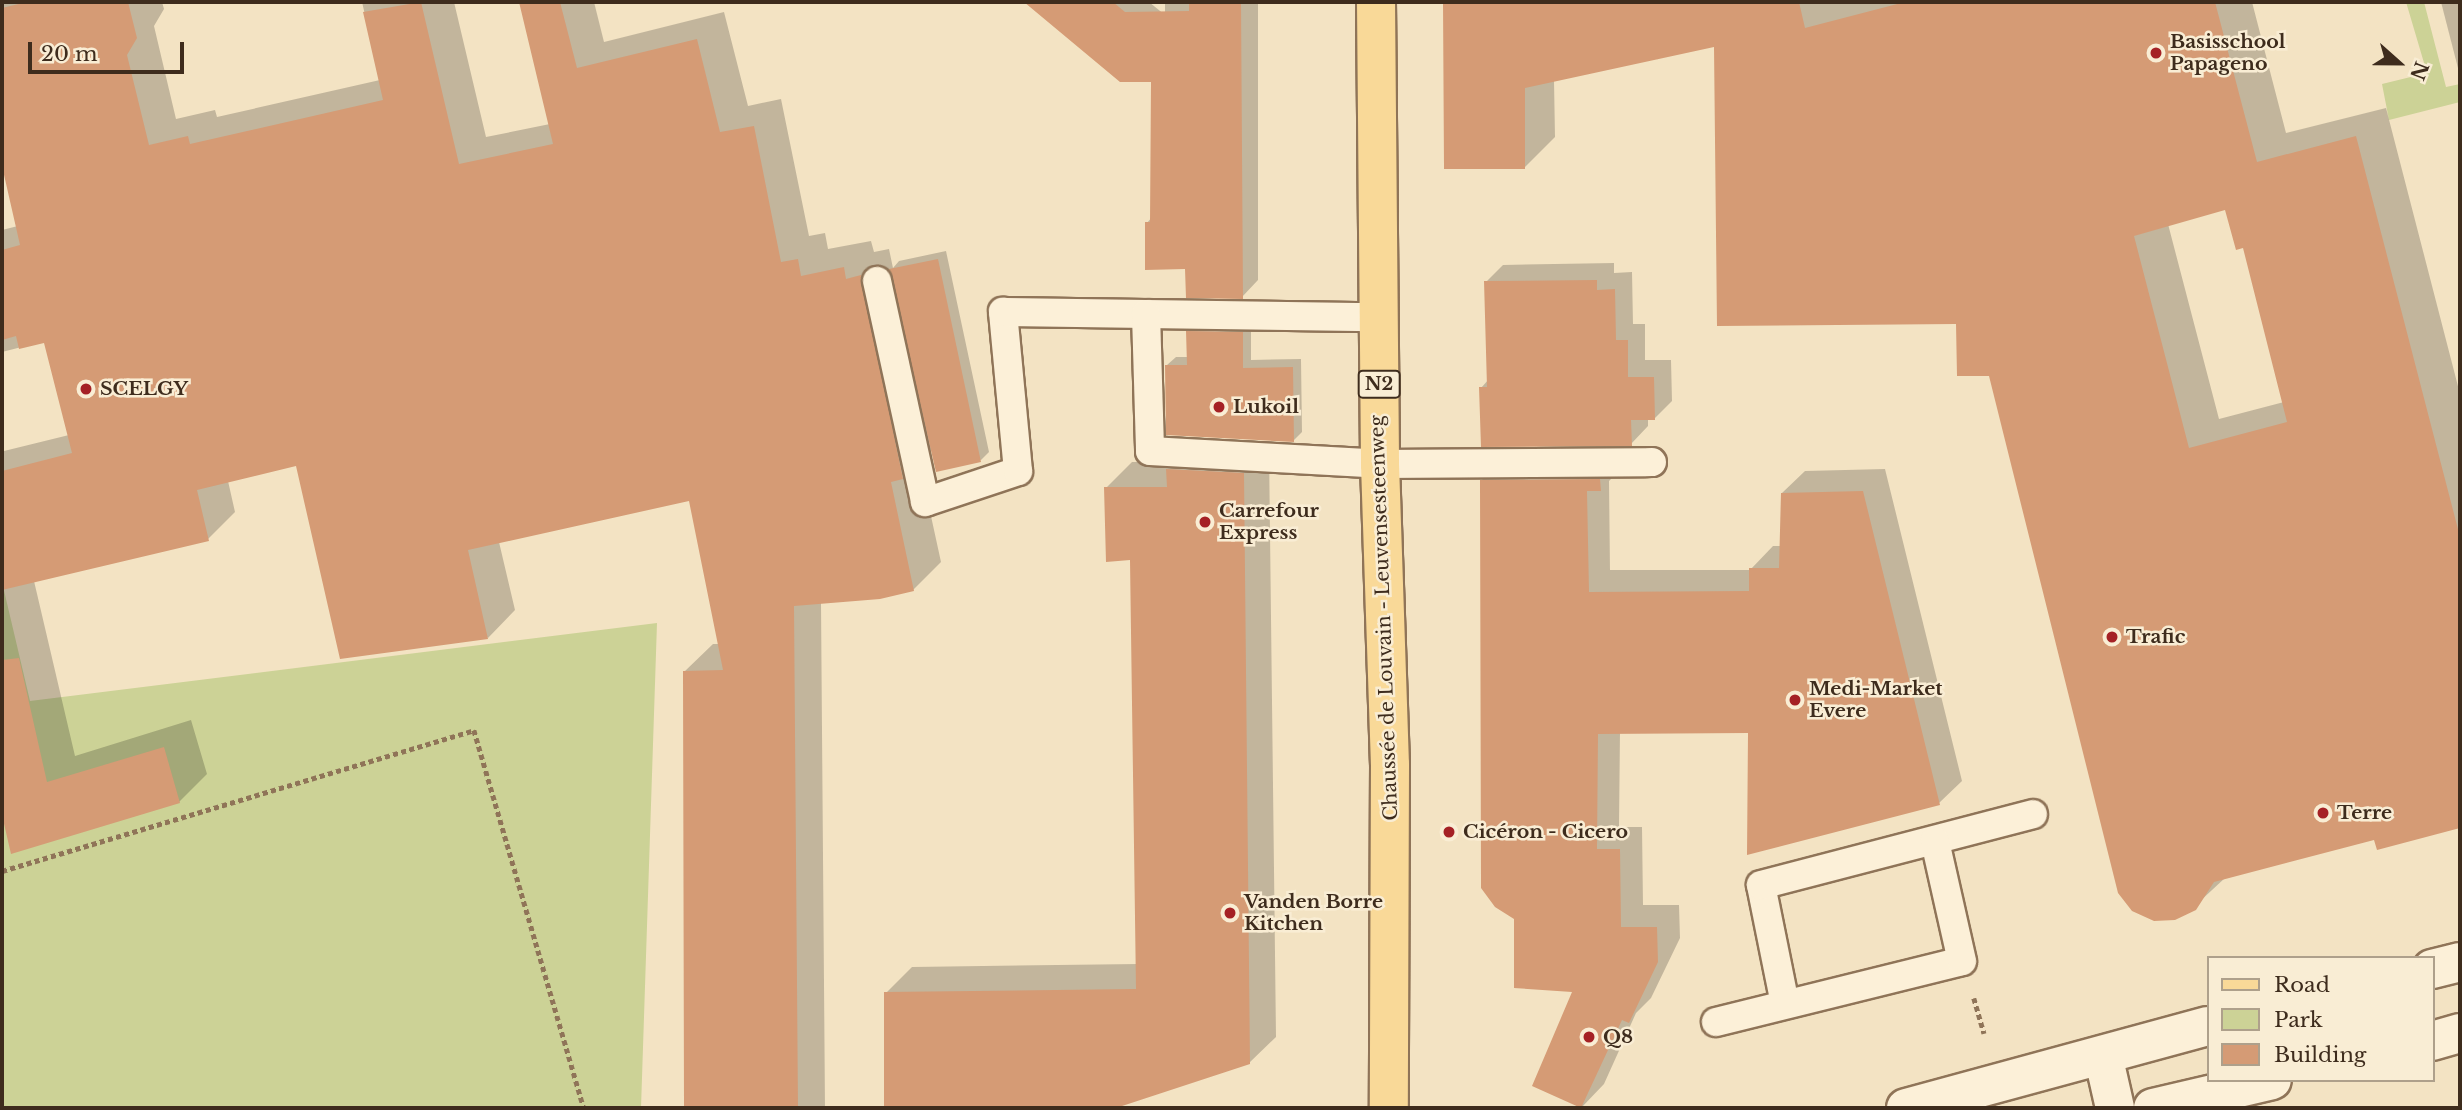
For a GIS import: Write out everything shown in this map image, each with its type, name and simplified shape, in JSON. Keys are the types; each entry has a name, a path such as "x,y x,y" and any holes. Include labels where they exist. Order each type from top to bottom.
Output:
{"main road":[{"name":"Chaussée de Louvain - Leuvensesteenweg","path":"1376,2 1380,464 1390,765 1389,1108"},
{"path":"2434,969 2460,962"},
{"path":"1906,1108 1976,1099 2103,1055 2206,1027"},
{"path":"2434,1040 2460,1033"},
{"path":"2103,1055 2115,1108"},
{"path":"2152,1108 2263,1082"}],"lane":[{"path":"877,281 925,502 1018,471 1003,312 1378,317"},
{"path":"1146,314 1150,451 1380,464 1652,462"},
{"path":"1785,1004 1761,885 2033,814"},
{"path":"1716,1022 1962,961 1936,841"}],"path":[{"path":"2,871 474,730 584,1108"},
{"path":"1979,1017 1984,1034"}],"green space":[{"path":"2406,2 2424,2 2446,87 2460,84 2460,102 2389,120 2382,84 2427,73"},
{"path":"2,582 30,701 657,623 641,1108 2,1108"}],"building":[{"path":"27,2 128,2 137,38 127,55 149,145 188,136 190,144 383,100 363,12 421,2 459,164 553,144 519,2 560,2 577,68 697,39 720,132 754,126 781,262 798,259 801,276 844,267 846,279 861,275 903,479 891,482 914,591 880,599 794,606 798,1108 684,1108 683,671 723,670 689,501 468,550 488,639 340,659 296,466 197,490 209,541 2,590 2,471 72,453 44,343 19,349 16,336 2,340 2,250 20,245 2,166 2,8"},
{"path":"1024,2 1113,2 1125,12 1189,11 1189,2 1241,2 1243,299 1186,298 1185,269 1145,270 1145,222 1150,222 1151,82 1120,82"},
{"path":"1443,2 1799,2 1805,28 1905,2 2215,2 2257,162 2356,136 2460,537 2460,828 2377,850 2374,840 2214,882 2196,910 2175,920 2154,921 2132,911 2118,893 1989,376 1957,376 1956,324 1717,326 1714,47 1525,88 1525,169 1444,169","holes":["2225,210 2236,250 2243,248 2287,422 2189,448 2134,236"]},
{"path":"938,259 981,462 936,472 889,269"},
{"path":"1597,280 1597,290 1615,289 1616,340 1628,340 1628,377 1654,377 1655,420 1631,420 1632,446 1481,447 1479,387 1487,387 1484,281"},
{"path":"1186,331 1243,332 1243,368 1293,367 1294,442 1166,435 1165,365 1187,365"},
{"path":"1166,469 1244,473 1250,1064 1116,1108 884,1108 884,992 1136,989 1130,560 1106,562 1104,487 1167,487"},
{"path":"1600,479 1601,491 1587,491 1589,592 1749,591 1749,568 1779,568 1781,493 1863,491 1940,805 1747,855 1748,733 1598,734 1597,849 1620,849 1621,927 1657,927 1658,962 1629,1023 1622,1020 1581,1108 1532,1086 1572,992 1514,988 1514,919 1495,907 1481,888 1480,480"},
{"path":"19,658 47,782 164,747 180,803 11,854 2,815 2,660"}],"place":[{"name":"Basisschool Papageno","path":"2156,53"},
{"name":"SCELGY","path":"86,389"},
{"name":"Lukoil","path":"1219,407"},
{"name":"Carrefour Express","path":"1205,522"},
{"name":"Trafic","path":"2112,637"},
{"name":"Medi-Market Evere","path":"1795,700"},
{"name":"Terre","path":"2323,813"},
{"name":"Cicéron - Cicero","path":"1449,832"},
{"name":"Vanden Borre Kitchen","path":"1230,913"},
{"name":"Q8","path":"1589,1037"}]}
